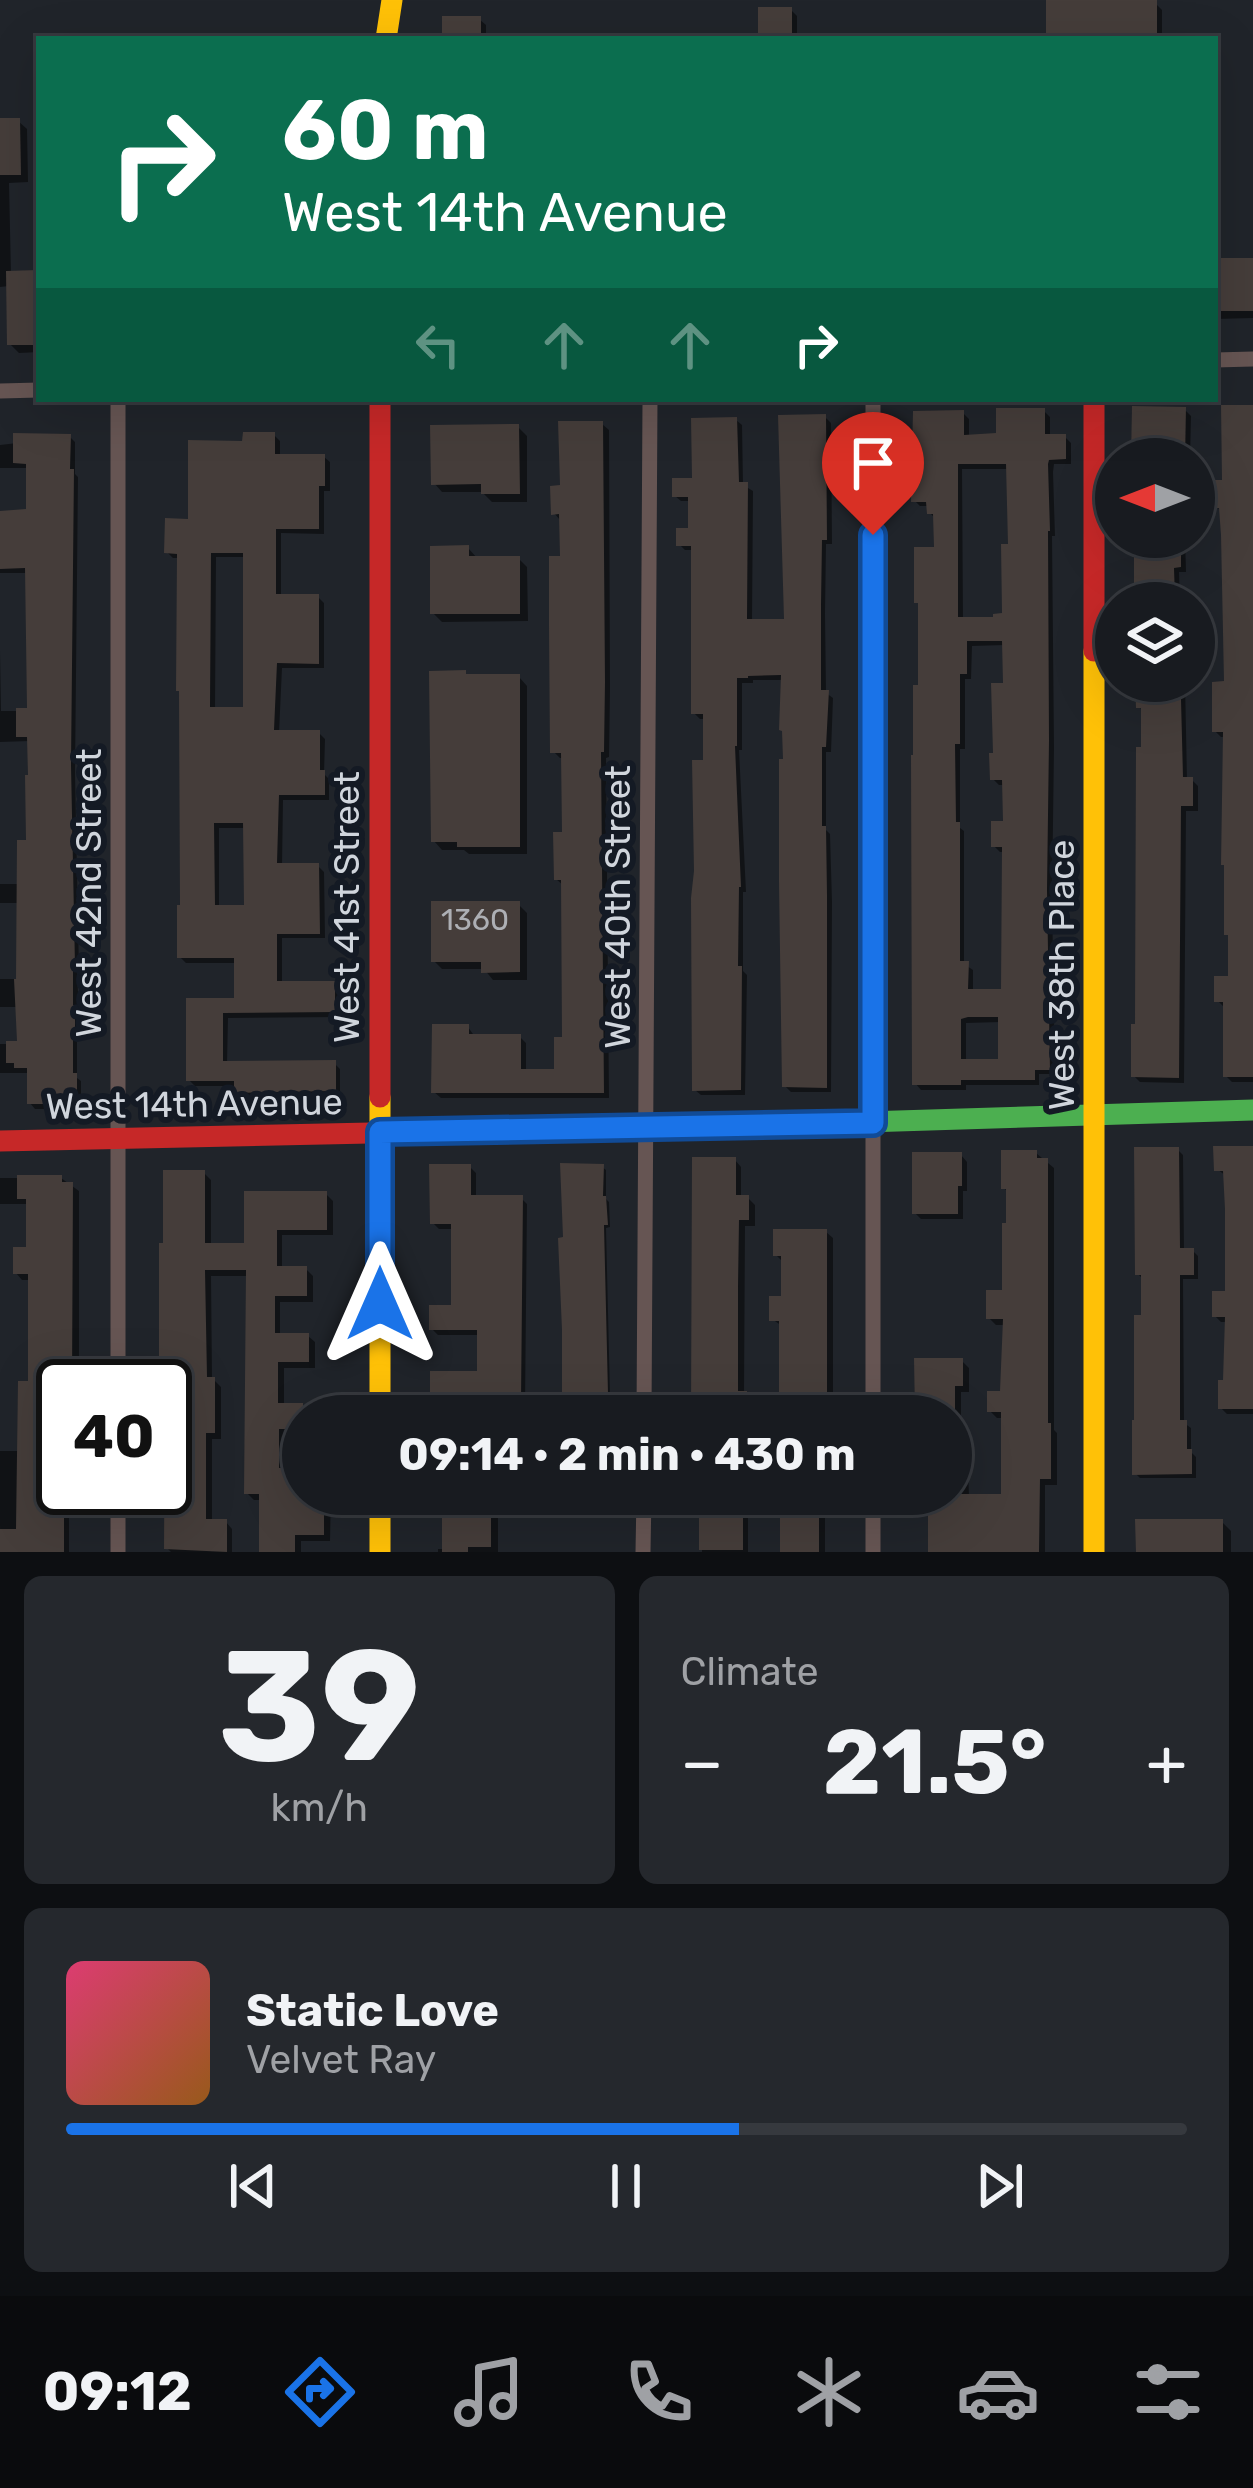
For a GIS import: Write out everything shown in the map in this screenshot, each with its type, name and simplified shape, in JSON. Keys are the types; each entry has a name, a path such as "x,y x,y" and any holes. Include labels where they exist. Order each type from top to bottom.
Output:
{"street":[{"path":"386,36 392,0"},
{"path":"1218,360 1253,359"},
{"path":"0,391 36,390"},
{"name":"West 42nd Street","path":"118,402 118,1359"},
{"name":"West 41st Street","path":"380,402 380,1395"},
{"name":"West 40th Street","path":"644,1395 650,402"},
{"path":"872,402 873,1395"},
{"name":"West 38th Place","path":"1094,402 1094,1552"},
{"name":"West 14th Avenue","path":"0,1141 646,1129 1253,1110"},
{"path":"118,1515 118,1552"},
{"path":"380,1515 380,1552"},
{"path":"643,1552 644,1515"},
{"path":"873,1515 873,1552"}],"building":[{"path":"1046,0 1157,0 1157,36 1046,36"},
{"path":"758,7 792,7 792,36 758,36"},
{"path":"442,16 481,16 481,36 442,36"},
{"path":"0,118 20,118 21,175 0,175"},
{"path":"1218,258 1253,258 1253,311 1218,311"},
{"path":"36,270 36,345 7,345 6,271"},
{"path":"1221,405 1253,405 1253,1077 1223,1077 1223,1002 1214,1002 1214,976 1228,976 1221,865 1223,732 1212,732 1215,682 1224,681 1221,535 1219,508 1215,508 1215,480 1222,480"},
{"path":"1132,406 1186,407 1185,438 1131,438"},
{"path":"996,408 1045,408 1045,434 1066,434 1066,459 1048,464 1050,1070 1035,1070 1035,1080 912,1085 911,755 913,685 918,685 914,547 934,547 933,514 927,514 926,502 911,502 913,411 964,410 964,435 996,433","holes":["958,464 1006,464 1008,544 1001,544 1002,613 993,617 958,617","967,641 1002,641 1003,683 991,683 993,753 989,753 990,780 1002,780 1003,821 991,821 991,847 1002,847 1001,989 968,989 969,961 960,961 955,744 960,744 960,674 967,674","998,1017 998,1059 961,1059 961,1019"]},
{"path":"826,414 821,690 829,690 826,747 822,747 827,1088 782,1087 781,675 737,678 741,1090 692,1091 692,760 703,760 703,714 691,714 691,546 676,546 676,528 688,528 688,497 672,497 672,478 692,478 691,418 737,417 739,482 748,482 747,619 784,619 778,415"},
{"path":"558,421 603,421 604,1093 431,1093 432,1024 469,1024 469,1034 521,1034 521,1069 554,1069 554,1037 562,1037 561,880 554,880 553,832 562,832 561,753 550,753 549,626 549,556 560,556 559,514 551,515 550,486 560,485"},
{"path":"519,424 520,494 481,494 481,484 431,485 430,425"},
{"path":"243,432 275,432 275,454 325,454 319,529 276,529 276,594 319,594 319,664 277,663 274,730 320,730 320,770 325,770 325,795 279,795 277,863 319,863 320,934 277,934 277,981 335,981 335,1012 223,1013 223,1061 336,1060 336,1091 234,1093 234,1081 186,1081 186,998 234,998 234,958 177,958 177,554 164,553 165,518 188,519 188,440 242,441","holes":["211,553 243,553 243,707 210,707","214,823 243,823 244,905 215,905"]},
{"path":"13,433 71,434 73,1073 77,1073 77,1104 27,1104 27,1068 6,1063 6,1041 17,1041 17,840 26,840 28,775 27,737 16,737 16,708 27,708 25,568 0,569 0,511 26,509 26,464 13,463"},
{"path":"469,545 469,556 520,556 520,614 430,614 430,546"},
{"path":"1134,558 1181,558 1181,567 1174,568 1174,582 1134,582"},
{"path":"466,670 466,674 520,674 520,847 431,842 429,671"},
{"path":"1136,702 1181,702 1183,777 1193,777 1193,806 1181,806 1179,1078 1131,1077 1136,747 1141,747 1141,708 1136,708"},
{"path":"431,901 520,901 520,972 481,973 481,962 431,962"},
{"path":"1213,1146 1253,1146 1253,1409 1218,1409 1225,1317 1212,1317 1212,1291 1225,1291 1225,1209 1223,1171 1214,1171"},
{"path":"1134,1147 1179,1147 1180,1248 1194,1248 1194,1275 1180,1275 1180,1420 1187,1420 1192,1474 1132,1475 1134,1315 1141,1315 1141,1275 1135,1275"},
{"path":"1001,1150 1037,1150 1037,1158 1048,1158 1051,1479 1040,1479 1039,1552 928,1552 928,1515 972,1515 972,1494 1001,1494 1001,1412 987,1412 987,1391 1000,1391 1003,1319 986,1319 986,1290 1002,1290 1006,1189 1001,1189"},
{"path":"912,1152 962,1152 958,1214 912,1214"},
{"path":"692,1157 736,1157 736,1195 749,1195 749,1220 739,1220 738,1287 738,1391 747,1391 747,1395 691,1395"},
{"path":"560,1163 604,1164 608,1393 602,1395 562,1395 558,1238 563,1237"},
{"path":"429,1164 471,1164 471,1195 523,1195 521,1395 430,1395 430,1371 477,1371 477,1330 429,1330 429,1305 451,1305 451,1224 430,1224"},
{"path":"163,1170 205,1170 205,1243 244,1243 244,1191 327,1191 327,1230 277,1230 277,1266 307,1266 307,1296 275,1296 275,1333 309,1333 309,1362 278,1362 282,1515 324,1515 324,1535 295,1535 295,1552 259,1552 259,1494 244,1494 246,1270 205,1270 207,1377 215,1377 215,1433 206,1433 206,1519 227,1519 227,1552 164,1549 164,1515 192,1515 192,1359 159,1359 159,1243 163,1243"},
{"path":"17,1175 62,1175 62,1182 73,1182 72,1359 36,1359 36,1515 64,1515 64,1552 0,1552 0,1529 16,1529 18,1381 28,1381 28,1274 13,1274 13,1247 26,1247 26,1199 17,1199"},
{"path":"773,1229 827,1229 827,1395 779,1395 779,1321 769,1321 769,1296 781,1296 781,1256 773,1256"},
{"path":"914,1358 963,1358 963,1386 955,1386 955,1395 915,1395"},
{"path":"442,1515 491,1515 491,1547 442,1552"},
{"path":"699,1515 743,1515 743,1550 699,1550"},
{"path":"780,1515 819,1515 819,1552 780,1552"},
{"path":"1135,1519 1223,1519 1223,1552 1136,1552"}],"traffic: fast":[{"path":"833,1123 1253,1110"}],"traffic: slow":[{"path":"386,36 392,0"},
{"path":"1094,651 1094,1552"},
{"path":"380,1097 380,1395"},
{"path":"380,1515 380,1552"}],"traffic: jam":[{"path":"380,402 380,1097"},
{"path":"1094,402 1094,651"},
{"path":"0,1141 833,1123"}],"route":[{"path":"380,1304 380,1132 873,1123 873,535"}]}
